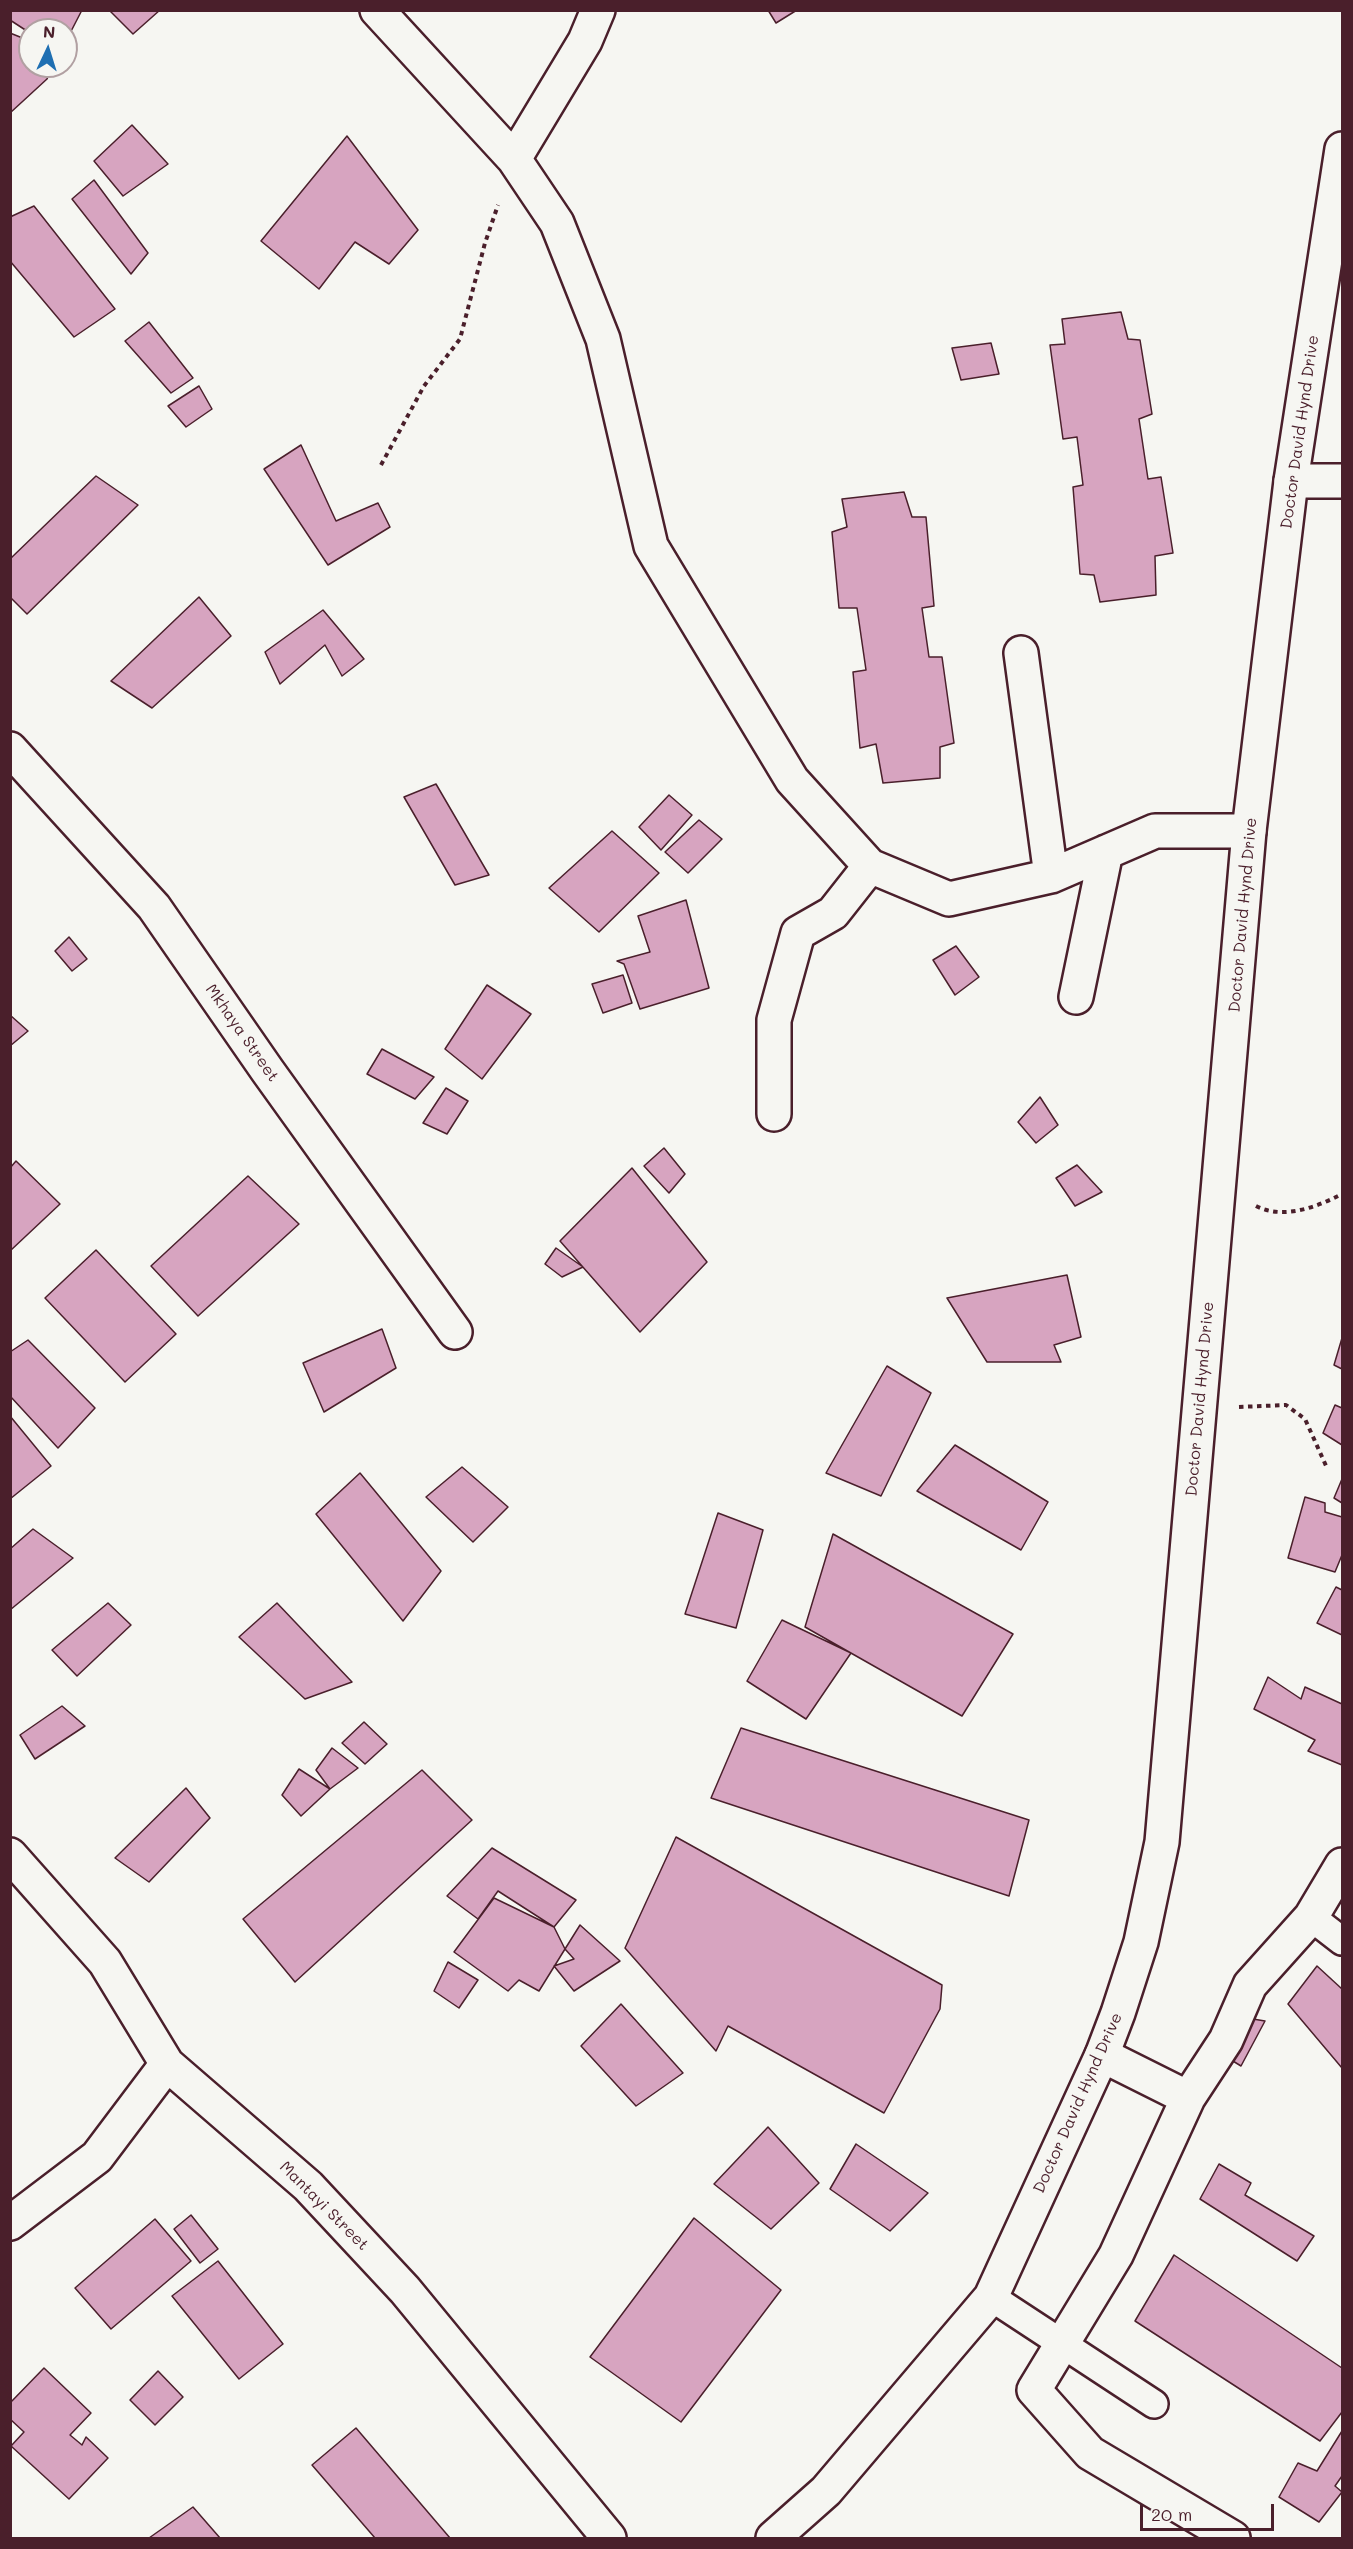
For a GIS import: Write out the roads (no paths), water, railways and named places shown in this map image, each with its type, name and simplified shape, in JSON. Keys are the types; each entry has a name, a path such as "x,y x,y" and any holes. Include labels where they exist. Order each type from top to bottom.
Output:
{"street":[{"path":"377,10 514,159 557,223 603,339 651,546 792,780 870,866 949,899 1051,876 1155,831 1250,831"},
{"path":"514,159 585,41 598,10"},
{"name":"Doctor David Hynd Drive","path":"772,2538 826,2492 990,2297 1102,2055 1141,1942 1162,1842 1250,831 1291,480 1342,149"},
{"path":"1291,480 1342,481"},
{"path":"1021,652 1051,876"},
{"name":"Mkhaya Street","path":"10,749 154,907 267,1070 455,1332"},
{"path":"1076,997 1106,852"},
{"path":"774,1114 774,1020 798,933 833,913 870,866"},
{"name":"Mantayi Street","path":"10,1855 105,1962 167,2064 308,2186 405,2290 609,2538"},
{"path":"1233,2538 1090,2453 1034,2390 1116,2255 1188,2098 1226,2040 1250,1984 1311,1917 1342,1865"},
{"path":"1102,2055 1188,2098"},
{"path":"10,2223 97,2157 167,2064"}],"lane":[{"path":"1311,1917 1342,1941"},
{"path":"990,2297 1154,2404"}]}
